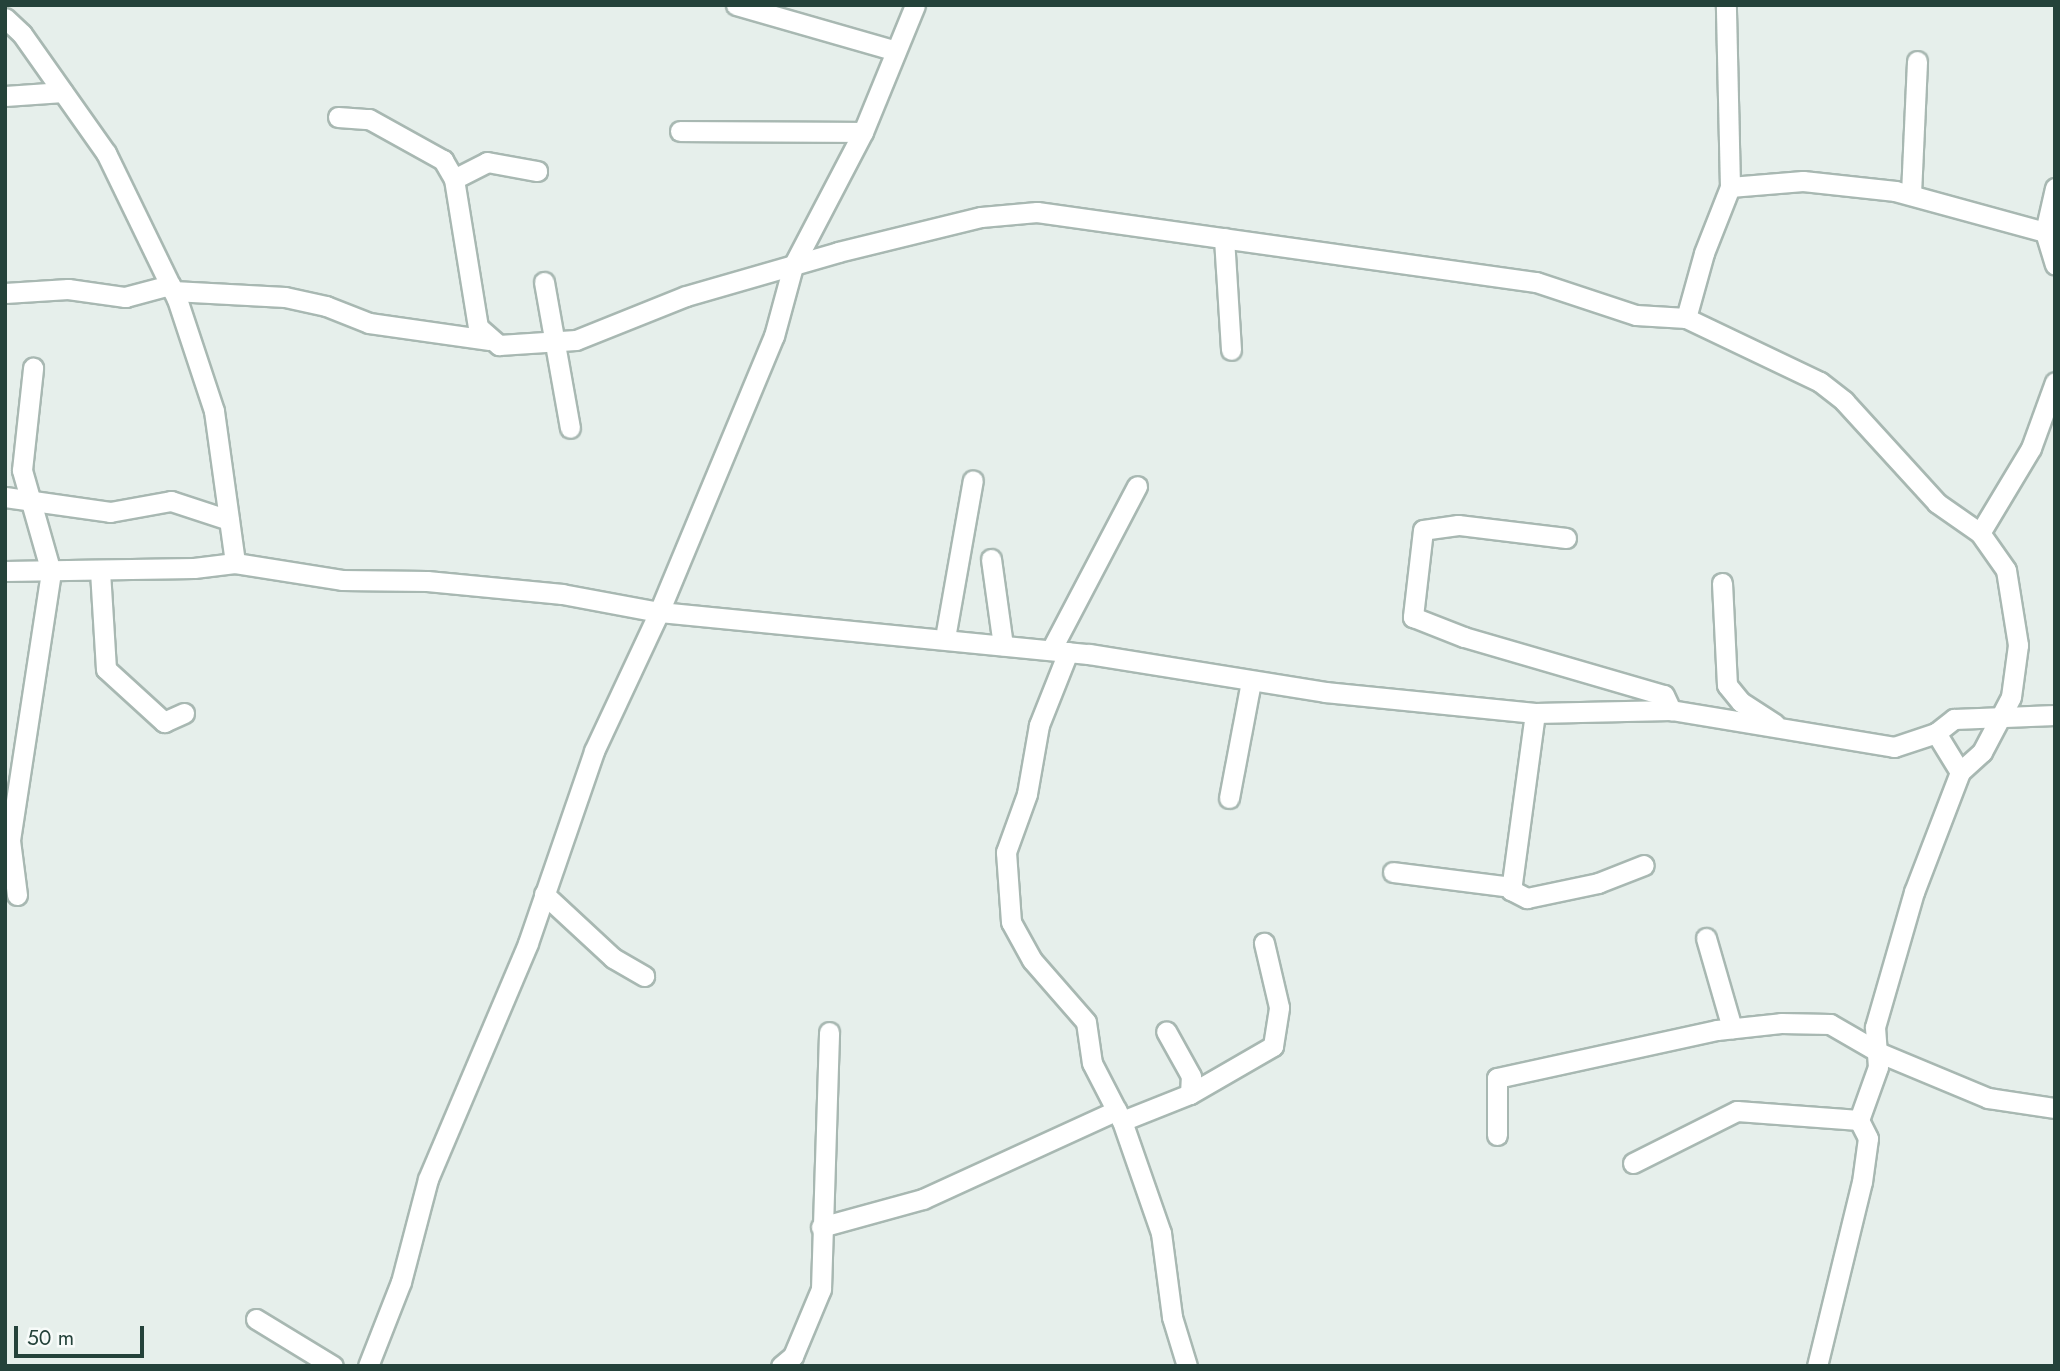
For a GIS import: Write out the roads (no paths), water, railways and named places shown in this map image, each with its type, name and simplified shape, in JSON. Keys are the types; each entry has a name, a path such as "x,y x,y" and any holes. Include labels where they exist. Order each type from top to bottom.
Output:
{"street":[{"path":"736,5 896,51"},
{"path":"368,1366 401,1282 428,1179 446,1146 544,894 594,751 659,612 774,336 793,266 863,132 915,5"},
{"path":"1686,318 1704,253 1730,187 1726,5"},
{"path":"5,18 63,92 106,153 172,288 214,411 234,563"},
{"path":"1911,194 1917,61"},
{"path":"5,96 63,92"},
{"path":"338,117 369,119 443,160 454,179 478,327 488,340"},
{"path":"680,131 863,132"},
{"path":"454,179 487,162 537,171"},
{"path":"1730,187 1802,181 1911,194 2045,232"},
{"path":"2055,188 2045,232 2055,265"},
{"path":"5,293 68,289 125,297 172,288 285,297 326,306 369,323 488,340 499,345 553,344 576,340 686,296 793,266 981,217 1037,212 1536,282 1636,315 1686,318 1820,382 1844,401 1937,503 1980,533 2006,570 2017,632 2011,697 1982,752 1960,772 1893,960 1875,1027 1880,1052 1859,1120 1868,1139 1863,1182 1817,1366"},
{"path":"1224,239 1231,350"},
{"path":"544,282 570,428"},
{"path":"17,895 10,840 51,572 22,470 33,368"},
{"path":"1980,533 2031,448 2055,382"},
{"path":"945,638 973,480"},
{"path":"1137,486 1060,651 1039,724 1027,794 1006,852 1007,892 1011,922 1032,960 1086,1022 1092,1063 1119,1116 1161,1233 1172,1317 1188,1366"},
{"path":"5,497 110,512 171,501 229,520"},
{"path":"1566,538 1458,525 1423,530 1413,617 1464,637 1664,695 1671,710"},
{"path":"991,559 1003,645"},
{"path":"5,571 100,571 234,563 342,580 427,581 562,594 659,612 1060,651 1251,682 1535,713 1671,710 1894,747 1936,733 1955,719 2055,715"},
{"path":"100,571 106,669 164,722 184,713"},
{"path":"1722,583 1727,685 1741,702 1782,729"},
{"path":"1229,798 1251,682"},
{"path":"1512,887 1535,713"},
{"path":"1936,733 1960,772"},
{"path":"1393,873 1512,887 1527,898 1598,883 1644,864"},
{"path":"544,894 614,958 644,976"},
{"path":"1706,938 1732,1028"},
{"path":"821,1227 923,1199 1119,1116 1190,1094 1273,1046 1279,1007 1264,943"},
{"path":"1497,1135 1497,1078 1732,1028 1781,1023 1830,1024 1880,1052 1988,1098 2055,1108"},
{"path":"1166,1031 1191,1076 1190,1094"},
{"path":"782,1366 793,1356 821,1289 829,1032"},
{"path":"1633,1163 1737,1111 1859,1120"},
{"path":"256,1319 333,1366"}]}
